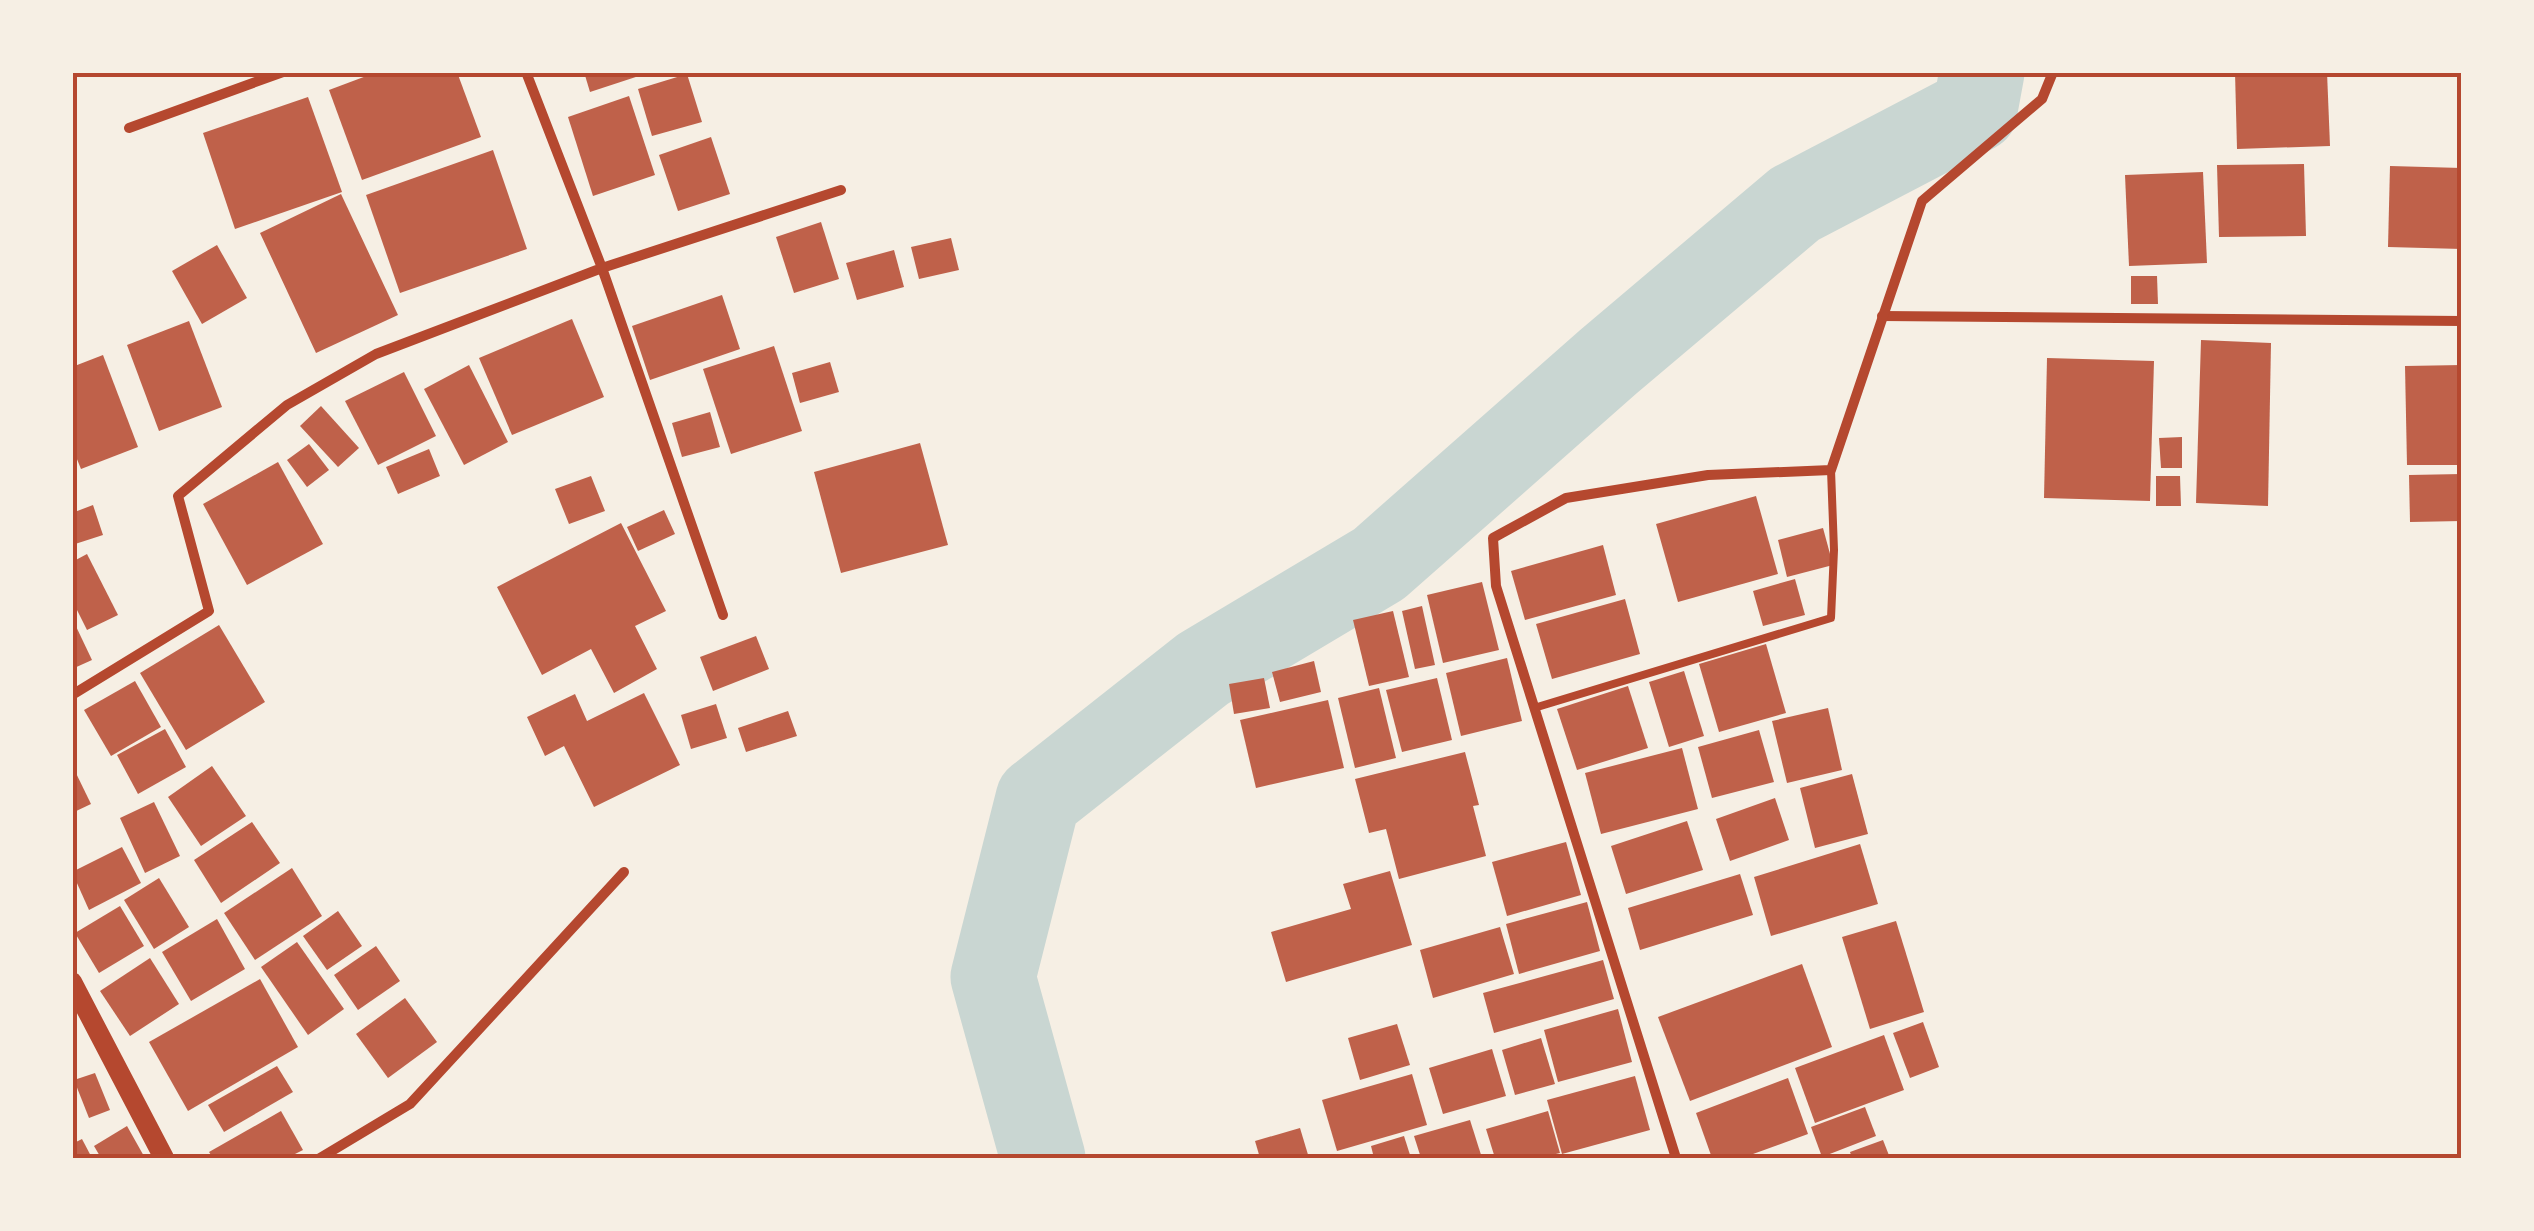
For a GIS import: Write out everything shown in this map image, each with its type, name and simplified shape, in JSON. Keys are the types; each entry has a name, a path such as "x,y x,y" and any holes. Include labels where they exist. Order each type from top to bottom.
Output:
{"main road":[{"path":"72,982 164,1158"}],"street":[{"path":"129,128 283,72"},
{"path":"526,72 602,268 723,614"},
{"path":"1676,1158 1496,586 1493,538 1566,498 1708,475 1831,470 1922,201 2042,100 2053,72"},
{"path":"72,695 209,611 178,496 287,405 376,354 602,268 841,190"},
{"path":"1882,316 2462,321"},
{"path":"320,1158 410,1104 624,872"}],"lane":[{"path":"1534,708 1831,618 1831,470"}],"building":[{"path":"377,72 457,72 481,137 362,180 329,90"},
{"path":"584,72 648,72 648,73 590,92"},
{"path":"2235,72 2327,72 2330,146 2237,149"},
{"path":"687,74 702,122 652,136 638,89"},
{"path":"629,96 655,175 593,196 568,117"},
{"path":"308,97 342,192 235,229 203,133"},
{"path":"711,137 730,194 678,211 659,155"},
{"path":"493,150 527,249 400,293 366,195"},
{"path":"2304,164 2306,236 2219,237 2217,165"},
{"path":"2390,166 2462,168 2462,249 2388,247"},
{"path":"2203,172 2207,263 2129,266 2125,175"},
{"path":"341,194 398,315 316,353 260,233"},
{"path":"821,222 839,279 794,293 776,237"},
{"path":"951,238 959,270 919,279 911,247"},
{"path":"217,245 247,298 202,324 172,271"},
{"path":"894,250 904,287 857,300 846,263"},
{"path":"2131,276 2157,276 2158,304 2131,304"},
{"path":"722,295 740,349 650,380 632,326"},
{"path":"572,319 604,397 512,435 479,358"},
{"path":"189,321 222,407 159,431 127,345"},
{"path":"2201,340 2271,343 2268,506 2196,503"},
{"path":"774,346 802,431 731,454 703,369"},
{"path":"103,355 138,447 81,469 72,447 72,367"},
{"path":"2047,358 2154,361 2150,501 2044,498"},
{"path":"830,362 839,392 800,403 792,373"},
{"path":"469,365 508,442 464,465 424,389"},
{"path":"2462,365 2462,465 2407,465 2405,366"},
{"path":"404,372 436,436 378,465 345,401"},
{"path":"321,406 359,448 338,467 300,426"},
{"path":"710,412 720,447 682,457 672,423"},
{"path":"2182,437 2182,468 2161,468 2159,438"},
{"path":"920,443 948,545 841,573 814,472"},
{"path":"309,444 329,470 307,487 287,460"},
{"path":"429,449 440,476 398,494 386,467"},
{"path":"278,462 323,544 247,585 203,504"},
{"path":"2462,474 2462,521 2410,522 2409,475"},
{"path":"591,476 605,511 569,524 555,489"},
{"path":"2156,476 2180,476 2181,506 2156,506"},
{"path":"1756,496 1778,574 1678,602 1656,524"},
{"path":"93,505 103,535 72,545 72,513"},
{"path":"664,510 675,534 638,551 627,527"},
{"path":"621,523 666,611 635,626 657,669 614,693 591,649 542,675 497,587"},
{"path":"1823,528 1833,565 1787,577 1778,540"},
{"path":"1603,545 1616,595 1525,620 1511,571"},
{"path":"87,554 118,615 87,630 72,600 72,562"},
{"path":"1795,579 1805,615 1763,626 1753,591"},
{"path":"1482,582 1499,650 1443,663 1427,595"},
{"path":"1625,599 1640,654 1552,679 1536,624"},
{"path":"1422,606 1435,665 1415,669 1402,611"},
{"path":"1393,611 1409,677 1369,686 1353,620"},
{"path":"72,618 92,660 72,669"},
{"path":"219,625 265,702 186,750 140,673"},
{"path":"756,636 769,669 713,691 700,657"},
{"path":"1766,644 1786,713 1719,732 1699,664"},
{"path":"1507,658 1522,721 1461,736 1446,673"},
{"path":"1314,661 1321,692 1280,702 1272,672"},
{"path":"1684,671 1704,736 1669,747 1649,682"},
{"path":"1264,678 1270,708 1234,714 1229,684"},
{"path":"1437,678 1452,740 1402,752 1386,690"},
{"path":"135,681 161,727 111,756 84,710"},
{"path":"1628,686 1648,748 1577,770 1557,709"},
{"path":"1379,688 1396,758 1355,768 1338,698"},
{"path":"644,693 680,765 594,807 564,746 545,756 527,717 575,694 587,721"},
{"path":"1328,700 1344,768 1256,788 1240,720"},
{"path":"716,704 727,738 691,749 681,715"},
{"path":"1828,708 1842,770 1787,783 1772,721"},
{"path":"788,711 797,736 746,752 738,728"},
{"path":"165,729 186,767 138,794 117,755"},
{"path":"1759,730 1774,782 1712,798 1698,747"},
{"path":"1682,748 1698,809 1601,834 1585,773"},
{"path":"1465,752 1479,805 1473,806 1486,856 1399,879 1386,829 1369,833 1355,779"},
{"path":"72,765 91,804 72,813"},
{"path":"212,766 246,816 201,846 168,797"},
{"path":"1852,774 1868,834 1815,848 1800,788"},
{"path":"1775,798 1789,840 1730,861 1716,819"},
{"path":"154,802 180,856 145,873 120,818"},
{"path":"1687,821 1703,870 1626,894 1611,846"},
{"path":"252,822 280,863 221,903 194,860"},
{"path":"1566,842 1581,895 1507,916 1492,862"},
{"path":"1860,844 1878,904 1771,936 1754,877"},
{"path":"122,847 141,883 89,910 72,872"},
{"path":"292,868 322,916 255,960 224,913"},
{"path":"1390,871 1412,945 1286,982 1271,932 1351,909 1343,884"},
{"path":"1740,874 1753,915 1640,950 1628,908"},
{"path":"159,878 189,927 154,949 124,900"},
{"path":"1587,902 1600,951 1519,974 1506,924"},
{"path":"120,906 144,946 99,973 75,933"},
{"path":"338,911 362,946 327,970 303,936"},
{"path":"217,919 245,969 191,1001 162,952"},
{"path":"1896,921 1924,1012 1870,1029 1842,937"},
{"path":"1500,927 1514,974 1433,998 1420,950"},
{"path":"297,942 344,1009 308,1035 261,967"},
{"path":"376,946 400,981 358,1010 334,975"},
{"path":"150,958 179,1004 130,1036 100,991"},
{"path":"1603,960 1614,999 1494,1033 1483,993"},
{"path":"1802,964 1832,1047 1690,1101 1658,1017"},
{"path":"260,979 298,1047 188,1111 149,1042"},
{"path":"405,998 437,1042 388,1078 356,1034"},
{"path":"1618,1009 1632,1062 1558,1082 1544,1030"},
{"path":"1923,1022 1939,1067 1910,1078 1893,1033"},
{"path":"1397,1024 1410,1065 1360,1080 1348,1038"},
{"path":"1884,1035 1904,1090 1815,1123 1795,1068"},
{"path":"1541,1038 1555,1084 1515,1095 1502,1050"},
{"path":"1492,1049 1506,1096 1443,1114 1429,1068"},
{"path":"277,1066 293,1092 224,1132 208,1105"},
{"path":"95,1073 110,1110 89,1118 74,1080"},
{"path":"1412,1074 1427,1125 1337,1151 1322,1100"},
{"path":"1635,1076 1650,1130 1562,1154 1547,1100"},
{"path":"1788,1078 1808,1134 1742,1158 1712,1158 1696,1113"},
{"path":"1865,1107 1876,1136 1822,1157 1811,1127"},
{"path":"281,1111 303,1150 287,1158 213,1158 209,1152"},
{"path":"1548,1111 1560,1153 1539,1158 1495,1158 1486,1129"},
{"path":"1470,1120 1482,1158 1421,1158 1414,1136"},
{"path":"127,1126 145,1158 101,1158 94,1146"},
{"path":"1300,1128 1309,1158 1260,1158 1255,1141"},
{"path":"1404,1136 1411,1158 1374,1158 1371,1146"},
{"path":"82,1139 92,1158 72,1158 72,1144"},
{"path":"1883,1140 1890,1158 1852,1158 1850,1152"}],"waterway":[{"path":"1043,1158 993,977 1038,799 1203,669 1379,564 1795,204 1975,110 1982,72"}]}
